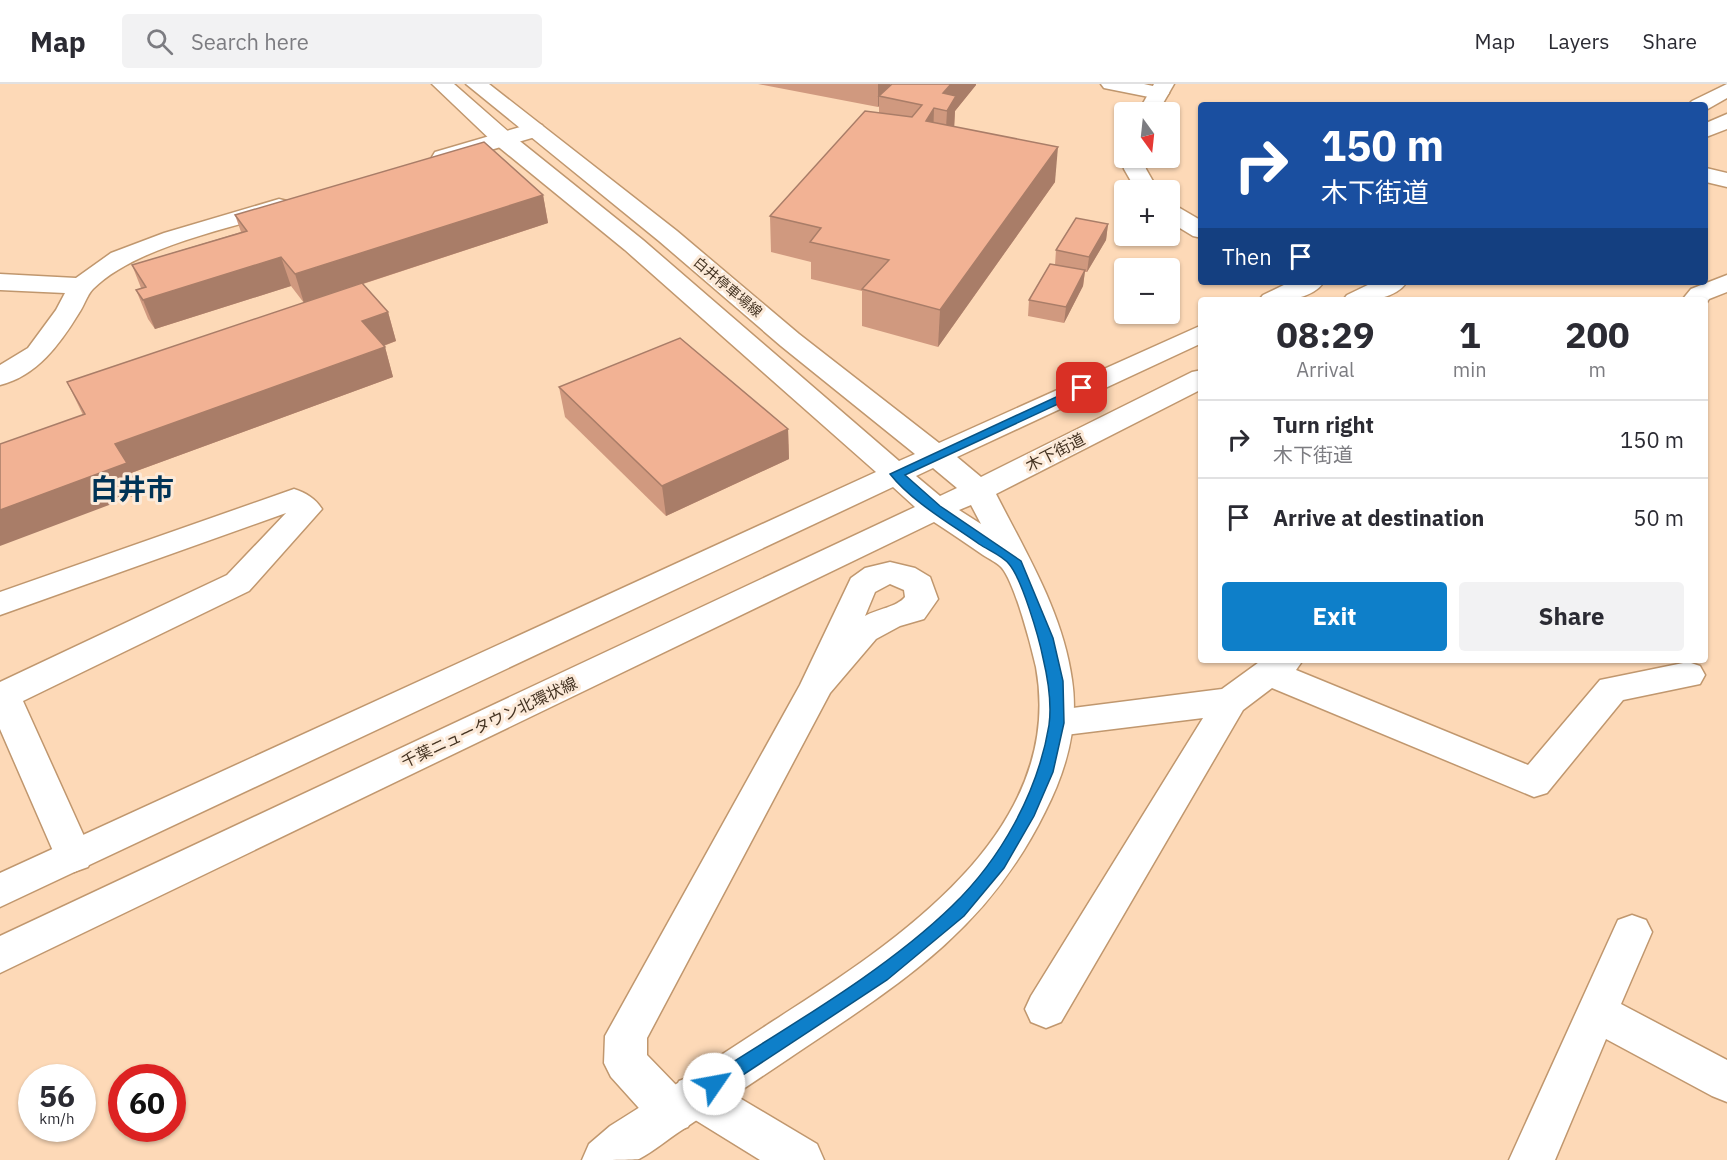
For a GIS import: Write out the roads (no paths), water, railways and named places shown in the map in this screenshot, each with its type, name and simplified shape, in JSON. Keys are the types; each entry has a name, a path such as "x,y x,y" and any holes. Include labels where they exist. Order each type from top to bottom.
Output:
{"main road":[{"name":"白井停車場線","path":"442,84 503,139 634,245 896,474"},
{"name":"白井停車場線","path":"476,84 668,236 790,340 979,490"},
{"path":"1111,84 1161,88 1153,102"},
{"path":"1705,102 1727,90"},
{"path":"1708,130 1727,120"},
{"path":"423,163 534,130"},
{"path":"1708,175 1727,180"},
{"path":"0,378 37,354 68,311 81,286 120,258 173,238 298,200"},
{"path":"1180,218 1198,229"},
{"path":"0,282 81,286"},
{"path":"1698,297 1727,283"},
{"path":"1362,297 1388,285"},
{"path":"1280,297 1304,288"},
{"path":"0,891 1198,335"},
{"name":"木下街道","path":"979,490 1198,380"},
{"path":"896,474 936,509 1015,561"},
{"path":"605,1160 626,1141 881,975 958,911 999,863 1026,816 1045,772 1057,723 1055,681 1046,638 1015,561 979,490"},
{"name":"千葉ニュータウン北環状線","path":"0,955 979,490"},
{"path":"0,604 294,499 307,509 238,583 1,696 74,856"},
{"path":"1046,1009 1231,701 1277,666 1534,783 1612,689 1688,675"},
{"path":"801,1160 684,1104 626,1063 626,1036 817,685"},
{"path":"1057,723 1231,701"},
{"path":"1532,1160 1632,932"},
{"path":"1597,1012 1727,1082"}],"district":[{"name":"白井市","path":"132,489"}]}
